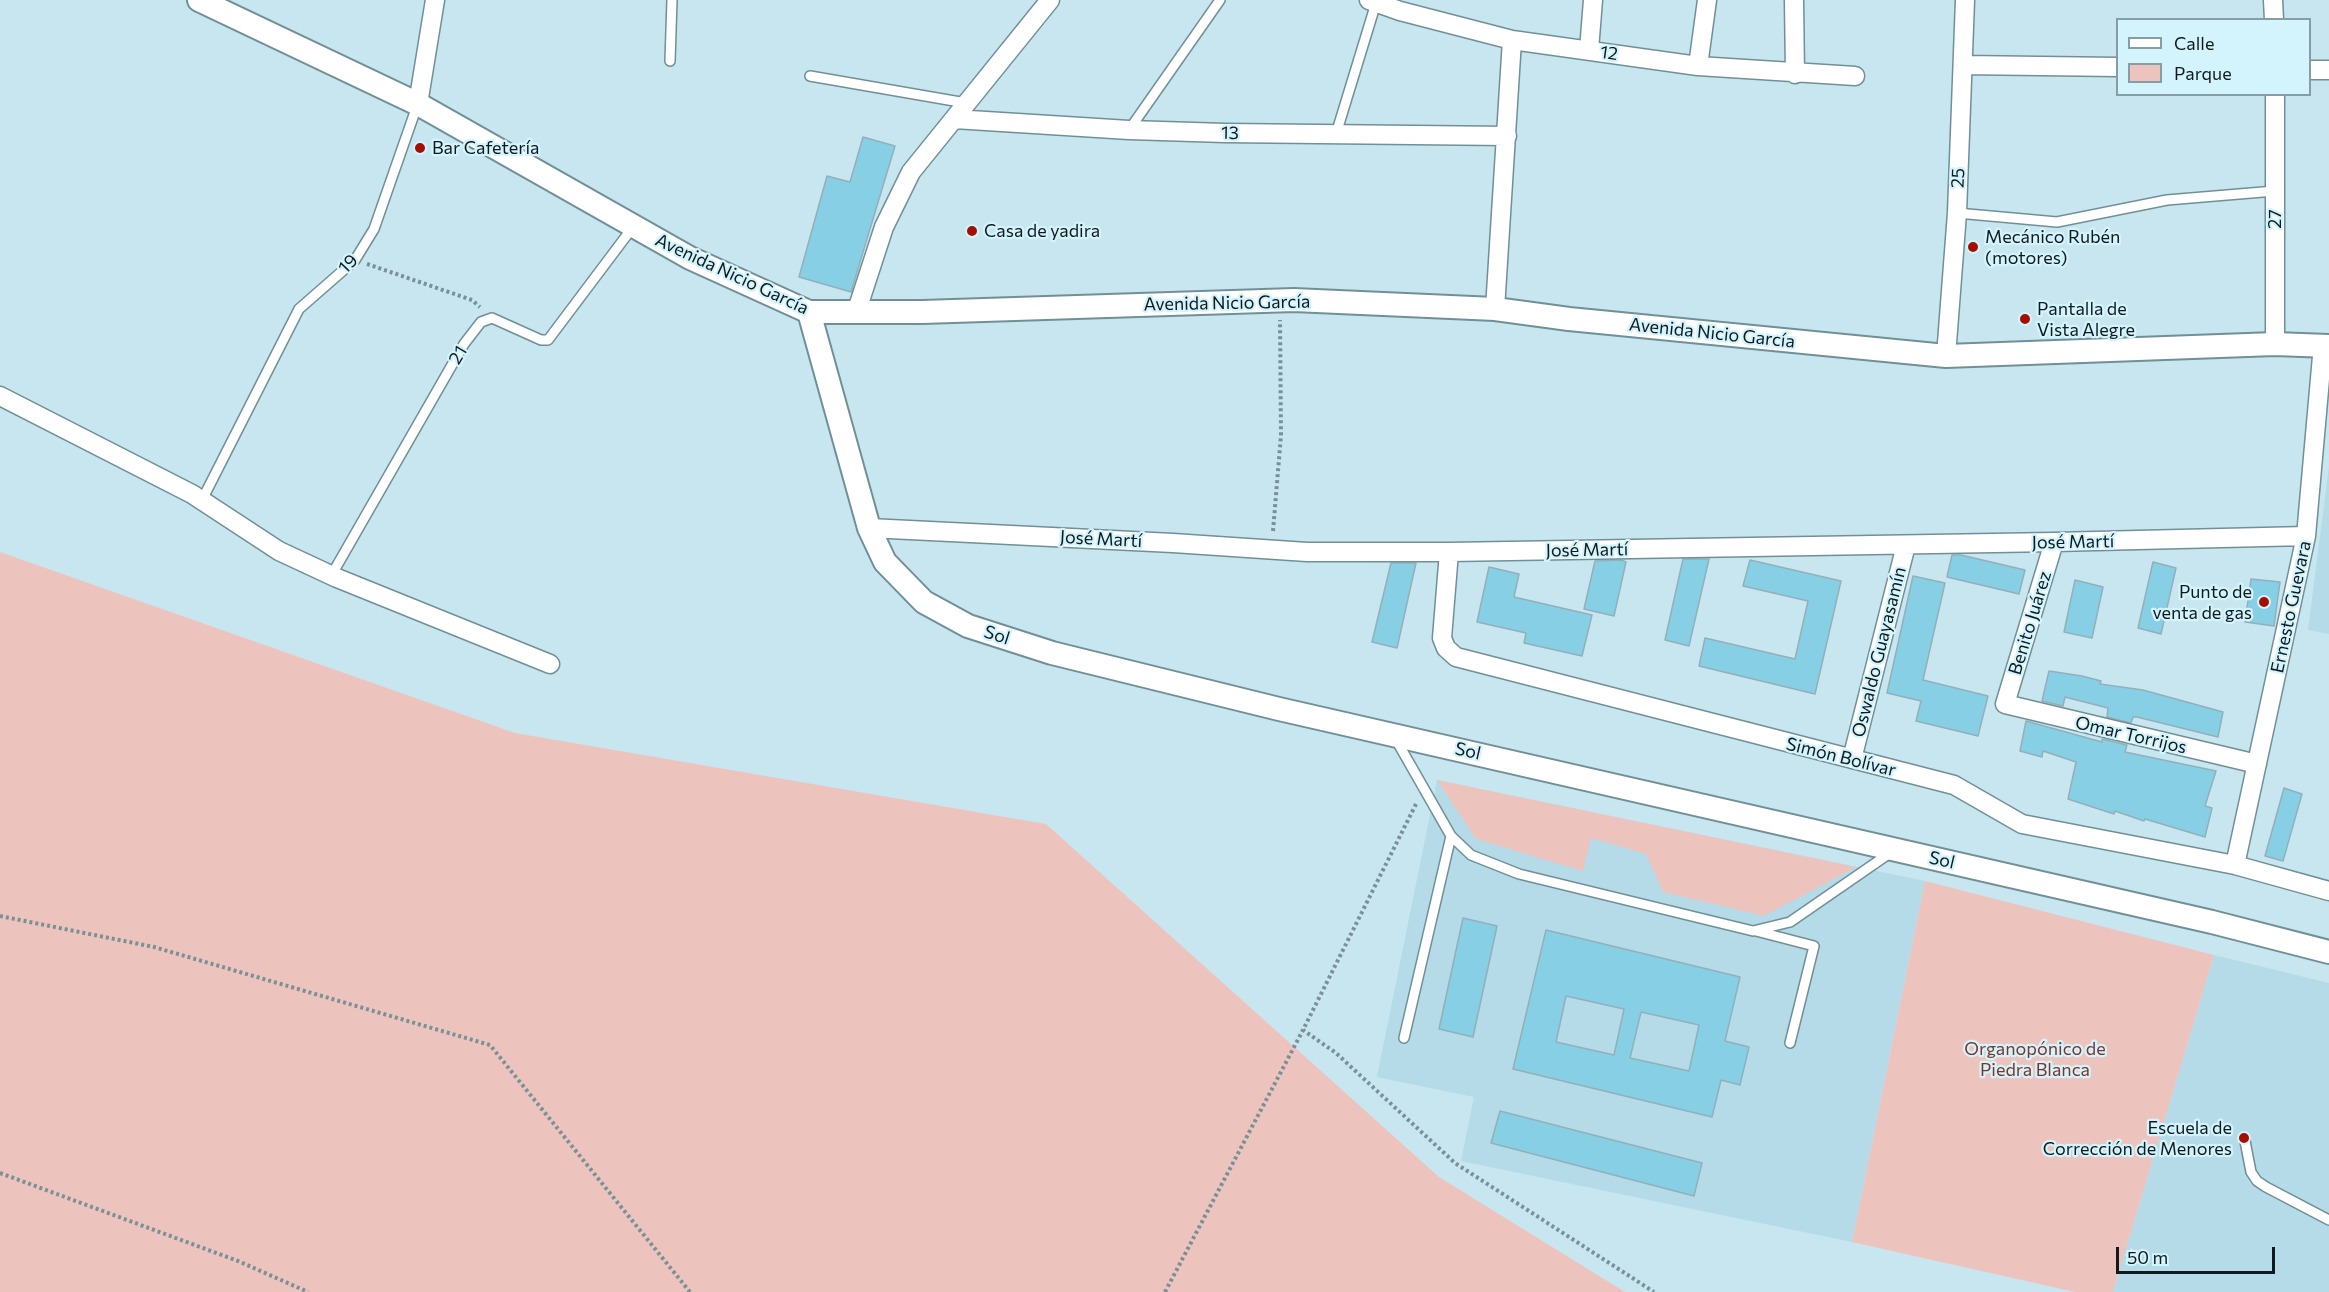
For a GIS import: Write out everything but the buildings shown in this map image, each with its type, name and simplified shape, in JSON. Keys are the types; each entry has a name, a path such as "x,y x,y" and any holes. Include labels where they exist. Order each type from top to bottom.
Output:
{"street":[{"name":"Avenida Nicio García","path":"199,0 418,104 690,258 809,312 856,313 1280,300 1495,309 1569,319 1946,356 2275,344 2326,345"},
{"name":"19","path":"418,104 435,0"},
{"path":"856,313 884,227 912,172 1050,0"},
{"path":"1589,50 1593,0"},
{"path":"1698,66 1707,0"},
{"path":"1794,0 1795,74"},
{"name":"25","path":"1946,356 1957,213 1965,0"},
{"path":"2273,0 2274,18"},
{"name":"12","path":"1373,1 1401,6 1512,40 1698,66 1795,74 1855,76"},
{"path":"1495,309 1512,40"},
{"path":"1963,65 2116,67"},
{"path":"2311,70 2329,70"},
{"name":"27","path":"2275,96 2275,344"},
{"name":"13","path":"954,119 1129,130 1507,136"},
{"name":"Sol","path":"809,312 869,528 885,562 924,602 968,626 1052,653 1279,709 2212,922 2329,952"},
{"name":"Ernesto Guevara","path":"2235,865 2306,536 2326,345"},
{"path":"0,396 202,500 279,551 331,576 550,664"},
{"name":"José Martí","path":"869,528 1307,552 1906,545 2306,536"},
{"name":"Benito Juárez","path":"2005,704 2054,542"},
{"name":"Oswaldo Guayasamín","path":"1852,759 1906,545"},
{"name":"Simón Bolívar","path":"1449,552 1442,638 1446,648 1456,657 1954,785 2022,824 2235,865 2329,891"},
{"name":"Omar Torrijos","path":"2005,704 2258,764"}],"lane":[{"path":"670,61 672,0"},
{"path":"1129,130 1220,0"},
{"path":"1336,134 1373,1"},
{"path":"810,76 966,103"},
{"name":"19","path":"202,500 299,309 355,260 374,230 418,104"},
{"path":"1957,213 2056,222 2167,200 2274,191"},
{"path":"492,318 541,340 548,340 633,227"},
{"name":"21","path":"331,576 464,344 481,322 492,318"},
{"path":"1393,734 1451,836 1471,855 1519,874 1814,946 1790,1043"},
{"path":"1404,1038 1451,836"},
{"path":"1754,931 1790,922 1895,849"},
{"path":"2245,1141 2251,1172 2257,1181 2329,1220"}],"path":[{"path":"355,260 472,300 492,318"},
{"path":"1271,550 1281,435 1280,300"},
{"path":"1165,1292 1303,1030 1424,789"},
{"path":"0,916 154,947 490,1045 690,1292"},
{"path":"1303,1030 1336,1053 1455,1163 1654,1292"},
{"path":"0,1173 238,1261 308,1292"}],"shaded area":[{"path":"2329,466 2329,634 2308,630"},
{"path":"1437,780 1925,881 1852,1242 1461,1161 1474,1097 1377,1077"},
{"name":"Escuela de Corrección de Menores","path":"2214,955 2329,983 2329,1292 2113,1292"}],"green space":[{"path":"0,552 515,733 1046,824 1439,1177 1625,1292 0,1292"},
{"path":"1437,780 1856,867 1764,916 1663,892 1646,854 1591,838 1583,871 1476,839"},
{"name":"Organopónico de Piedra Blanca","path":"1925,881 2214,955 2113,1292 2075,1292 1852,1242"}],"place":[{"name":"Bar Cafetería","path":"420,148"},
{"name":"Casa de yadira","path":"972,231"},
{"name":"Mecánico Rubén (motores)","path":"1973,247"},
{"name":"Pantalla de Vista Alegre","path":"2025,319"},
{"name":"Punto de venta de gas","path":"2264,602"},
{"name":"Escuela de Corrección de Menores","path":"2244,1138"}]}
